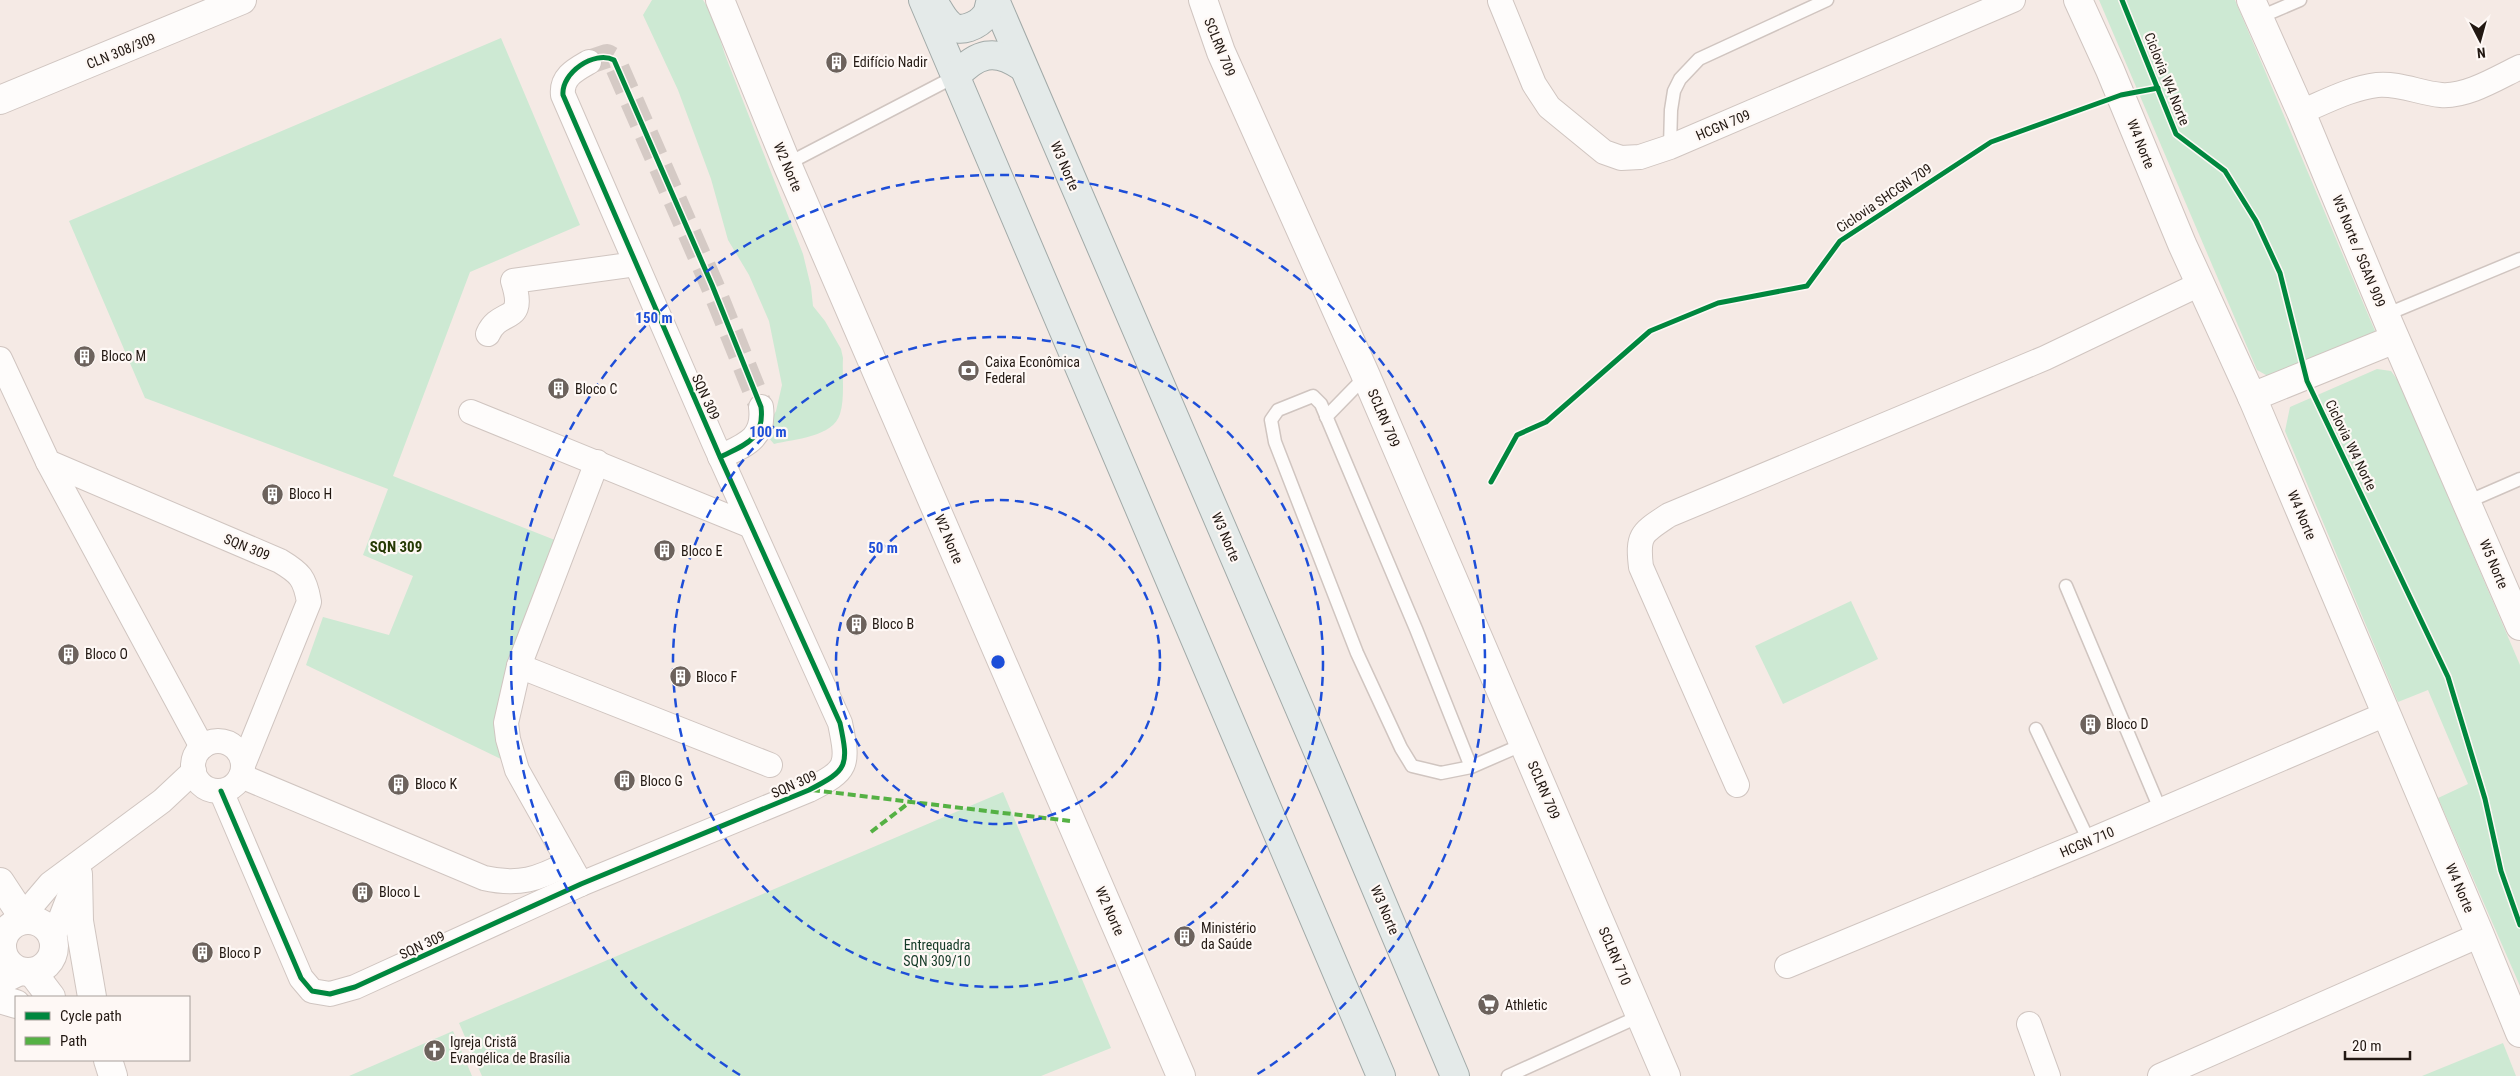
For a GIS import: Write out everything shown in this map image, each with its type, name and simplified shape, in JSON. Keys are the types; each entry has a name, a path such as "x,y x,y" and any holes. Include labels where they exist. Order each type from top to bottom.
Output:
{"main road":[{"path":"923,0 1381,1076"},
{"path":"932,0 949,25 957,29 969,28 978,24 987,14 991,0"},
{"name":"W3 Norte","path":"995,0 1021,66 1332,782 1454,1076"},
{"path":"956,76 971,62 988,55 996,54 1012,59 1021,66"}],"street":[{"name":"CLN 308/309","path":"0,100 242,0"},
{"name":"W2 Norte","path":"720,0 787,164 1181,1076"},
{"name":"SCLRN 709","path":"1203,0 1221,52 1366,376 1564,836"},
{"name":"HCGN 709","path":"1500,1 1534,84 1549,107 1604,152 1621,158 1640,157 1670,147 2013,0"},
{"name":"W4 Norte","path":"2078,0 2110,70 2200,284 2252,397 2480,935 2520,1034"},
{"name":"W5 Norte / SGAN 909","path":"2255,9 2301,112 2390,327 2467,502"},
{"name":"SQN 309","path":"216,790 301,978 312,991 321,994 342,992 355,988 582,884 809,790 836,776 845,764 845,746 840,723 720,457 563,95 563,86 568,76 589,62"},
{"path":"2301,112 2355,91 2374,86 2394,84 2442,95 2455,94 2488,82 2520,67"},
{"path":"488,334 492,327 515,312 518,297 513,281 636,264"},
{"path":"1737,786 1641,567 1638,546 1641,537 1651,526 1669,515 2045,358 2200,284"},
{"path":"2252,397 2390,327"},
{"path":"0,359 48,462 202,747"},
{"path":"720,457 751,441 761,428 761,407"},
{"path":"471,412 751,526"},
{"name":"SQN 309","path":"48,462 280,561 298,572 306,585 309,602 263,720 239,762"},
{"path":"582,884 525,788 517,770 508,739 506,723 519,666 597,462"},
{"name":"W5 Norte","path":"2467,502 2520,626"},
{"name":"SQN 309","path":"519,666 770,765"},
{"name":"HCGN 710","path":"1787,966 2090,841 2160,809 2386,714"},
{"path":"216,790 197,779 194,771 194,762 202,747 217,741 239,762 484,878 517,883 550,873 570,863"},
{"path":"162,801 236,784 239,762"},
{"path":"49,996 19,976 8,962 2,946 10,928 44,891 80,867 162,801 194,771"},
{"name":"SCLRN 710","path":"1564,836 1666,1076"},
{"path":"19,976 44,967 51,958 54,943 80,867"},
{"path":"80,867 79,921 92,996"},
{"path":"0,882 10,928"},
{"path":"10,928 41,923 48,929 80,996"},
{"path":"2160,1076 2480,935"},
{"path":"0,1000 15,1004"},
{"path":"2029,1024 2048,1076"}],"lane":[{"path":"1670,147 1671,110 1674,90 1680,79 1699,59 1827,0"},
{"path":"2255,9 2300,0"},
{"path":"787,164 956,76"},
{"path":"2390,327 2520,259"},
{"path":"1326,417 1366,376"},
{"path":"1471,767 1416,629 1318,400 1312,396 1278,410 1272,416 1271,428 1357,653 1401,748 1412,766 1441,773 1471,767 1524,744"},
{"path":"2467,502 2520,479"},
{"path":"2066,586 2160,809"},
{"path":"2036,730 2090,841"},
{"path":"1508,1076 1640,1016"}],"green space":[{"path":"652,0 703,0 707,7 803,254 811,287 813,306 825,321 841,349 843,358 843,394 840,414 830,428 812,436 774,444 768,437 767,427 776,411 782,385 769,321 749,275 728,240 711,179 678,90 643,15"},
{"path":"2099,0 2235,0 2375,331 2371,339 2275,380 2257,370"},
{"path":"501,38 580,225 470,272 393,476 565,544 503,760 306,665 323,617 389,635 413,576 363,555 388,489 145,398 69,221"},
{"path":"2377,369 2391,371 2399,382 2520,665 2520,986 2438,798 2468,784 2428,690 2398,702 2285,431 2290,407"},
{"path":"1851,601 1878,659 1783,704 1755,646"},
{"name":"Entrequadra SQN 309/10","path":"1003,792 1111,1048 1041,1076 482,1076 459,1023"},
{"name":"Igreja Cristã Evangélica de Brasília","path":"453,1031 472,1076 349,1076"},
{"path":"2503,1043 2516,1076 2422,1076"}],"tunnel":[{"path":"589,62 607,56 614,60 712,285 761,407"}],"marked path":[{"path":"812,790 1070,821"},
{"path":"871,832 910,802"}],"cycle path":[{"name":"Ciclovia W4 Norte","path":"2122,0 2176,134 2225,171 2256,221 2280,273 2307,381 2448,677 2485,799 2501,871 2520,925"},
{"path":"221,791 301,978 312,991 330,994 355,987 581,884 809,790 832,777 842,765 844,749 840,723 720,457 563,95 567,79 573,72 580,66 597,58 614,60 712,285 761,407 760,427 756,434 738,449 720,457"},
{"name":"Ciclovia W4 Norte","path":"1491,482 1517,435 1546,422 1650,331 1718,303 1807,286 1840,241 1991,142 2121,95 2158,88"}],"place":[{"name":"Edifício Nadir","path":"837,62"},
{"name":"Bloco M","path":"85,356"},
{"name":"Caixa Econômica Federal","path":"969,370"},
{"name":"Bloco C","path":"559,389"},
{"name":"Bloco H","path":"273,494"},
{"name":"Bloco E","path":"665,551"},
{"name":"Bloco B","path":"856,624"},
{"name":"Bloco O","path":"69,654"},
{"name":"Bloco F","path":"680,677"},
{"name":"Bloco D","path":"2090,724"},
{"name":"Bloco G","path":"624,781"},
{"name":"Bloco K","path":"399,784"},
{"name":"Bloco L","path":"363,892"},
{"name":"Ministério da Saúde","path":"1185,936"},
{"name":"Bloco P","path":"203,953"},
{"name":"Athletic","path":"1489,1005"},
{"name":"Igreja Cristã Evangélica de Brasília","path":"434,1050"}],"district":[{"name":"SQN 309","path":"396,547"}]}
